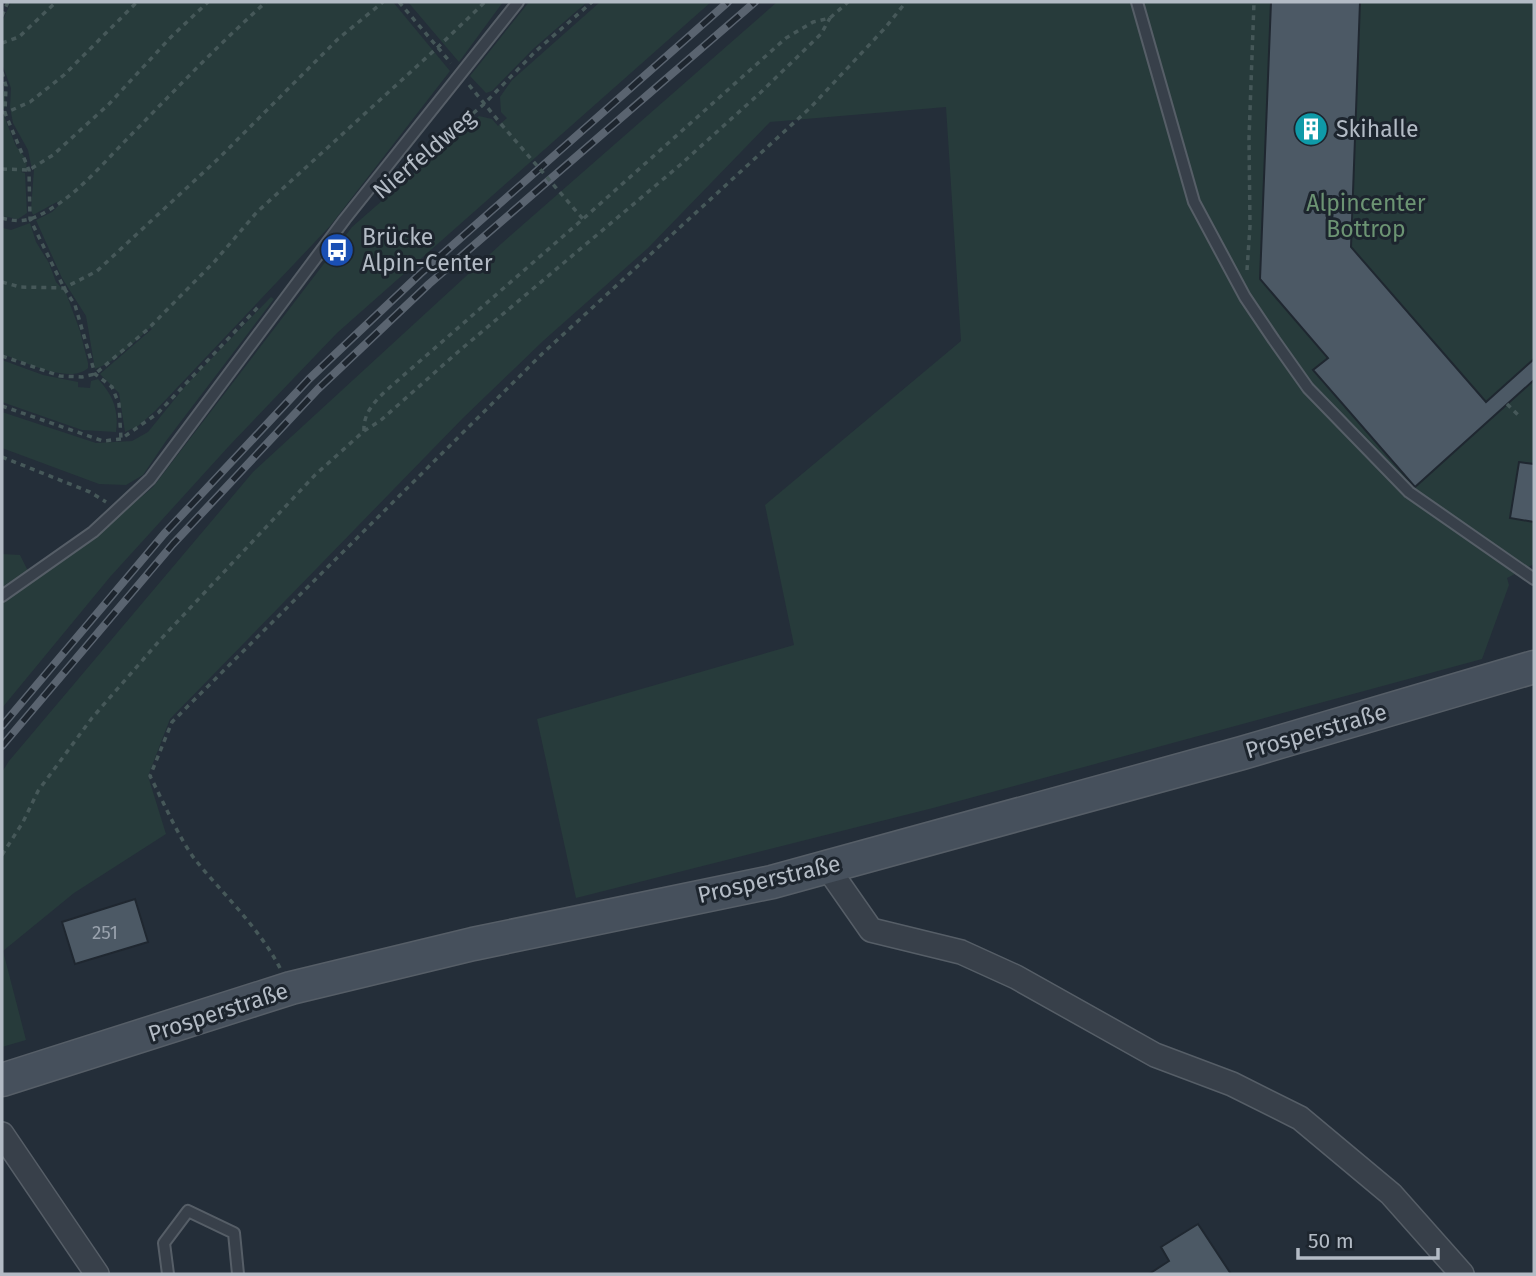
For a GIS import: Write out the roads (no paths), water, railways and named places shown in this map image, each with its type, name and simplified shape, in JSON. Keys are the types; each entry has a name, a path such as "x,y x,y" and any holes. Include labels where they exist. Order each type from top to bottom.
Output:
{"main road":[{"name":"Prosperstraße","path":"2,1080 290,988 473,944 772,882 1216,760 1534,664"}],"street":[{"path":"827,867 871,930 961,952 1016,977 1155,1055 1232,1084 1300,1118 1391,1195 1462,1274"},
{"path":"2,1133 97,1274"}],"lane":[{"path":"2,596 93,532 150,479 345,219 518,2"},
{"path":"1137,2 1194,202 1245,297 1308,388 1409,492 1534,579"},
{"path":"168,1274 164,1243 188,1211 234,1233 238,1274"}],"railway":[{"path":"2,726 164,534 309,379 420,274 728,2"},
{"path":"2,746 173,544 318,389 429,284 755,2"}],"place":[{"name":"Skihalle","path":"1311,129"},
{"name":"Brücke Alpin-Center","path":"337,250"}],"park label":[{"name":"Alpincenter Bottrop","path":"1366,216"}]}
